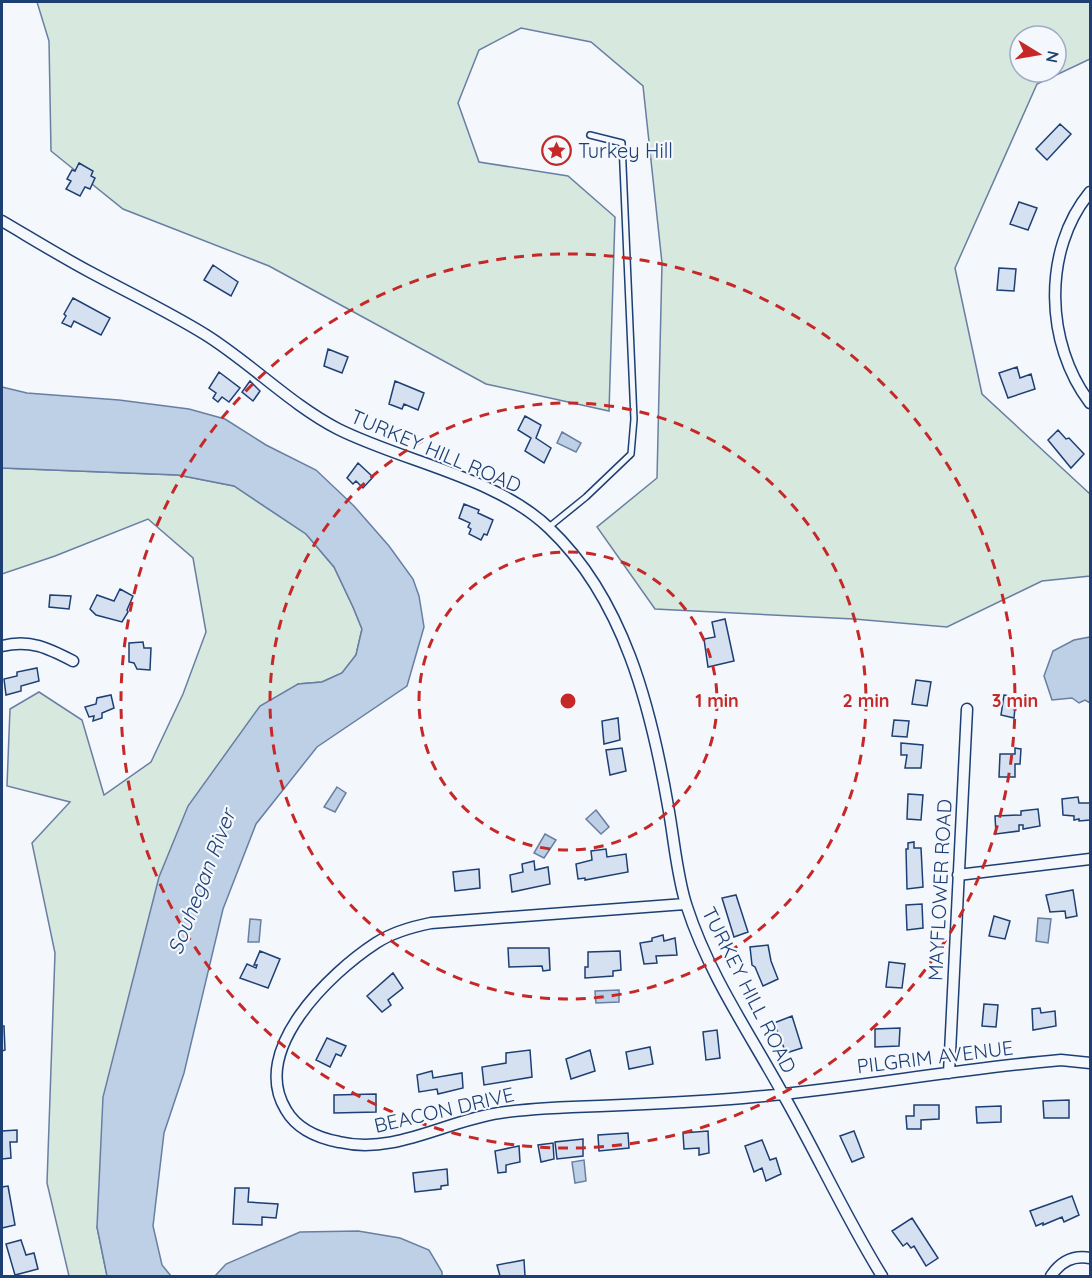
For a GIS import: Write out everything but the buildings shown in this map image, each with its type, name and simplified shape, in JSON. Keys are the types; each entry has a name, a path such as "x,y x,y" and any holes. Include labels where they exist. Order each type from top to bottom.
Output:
{"street":[{"path":"1090,192 1068,230 1057,264 1055,296 1058,328 1068,361 1083,394 1090,403"},
{"name":"TURKEY HILL ROAD","path":"2,221 89,272 205,334 242,359 312,414 337,428 390,452 500,494 526,509 548,527 568,549 602,597 622,637 638,678 651,720 660,762 685,904 703,947 741,1021 784,1094 858,1237 882,1276"},
{"path":"2,646 14,643 33,643 73,661"},
{"name":"MAYFLOWER ROAD","path":"949,1073 967,709"},
{"path":"958,874 1090,859"},
{"name":"BEACON DRIVE","path":"685,904 431,923 391,935 354,960 322,990 294,1022 278,1061 277,1089 281,1103 289,1116 313,1134 341,1143 370,1146 399,1141 469,1119 498,1113 542,1108 694,1102 784,1094"},
{"name":"PILGRIM AVENUE","path":"784,1094 1061,1060 1090,1064"},
{"path":"1051,1276 1068,1259 1077,1256 1090,1258"}],"lane":[{"path":"548,527 586,497 631,454 634,419 622,143 590,135"}],"shaded area":[{"path":"37,2 1090,2 1090,59 1068,69 1068,24 1008,24 1008,84 1037,84 955,268 982,394 1090,494 1090,576 1042,581 947,627 854,619 655,609 597,527 657,478 662,263 643,86 591,42 521,28 479,50 458,103 479,162 568,176 615,217 609,411 486,384 269,266 123,209 51,151 49,41"},
{"path":"2,468 178,475 234,486 306,534 334,567 362,629 356,655 342,673 322,682 298,684 97,1227 107,1276 69,1276 47,1183 55,953 32,843 70,802 7,786 10,709 39,692 82,720 104,795 151,762 183,694 206,632 193,558 148,519 55,556 2,574"}],"water":[{"name":"Souhegan River","path":"2,387 27,393 119,400 189,409 225,419 266,445 316,470 354,506 389,546 413,579 419,596 424,627 407,686 317,747 256,824 223,909 184,1073 164,1133 153,1226 162,1265 171,1276 107,1276 97,1227 103,1097 159,877 188,806 260,706 298,684 322,682 342,673 356,655 362,629 334,567 306,534 234,486 178,475 2,468"},
{"path":"562,432 581,443 576,452 557,443"},
{"path":"1090,637 1090,703 1085,700 1079,703 1072,698 1052,700 1044,676 1053,651 1074,640"},
{"path":"337,787 346,793 335,812 324,807"},
{"path":"596,810 609,827 601,834 586,819"},
{"path":"545,834 556,840 544,858 534,853"},
{"path":"1038,918 1051,919 1048,943 1036,941"},
{"path":"250,919 261,920 259,942 248,942"},
{"path":"619,990 619,1002 596,1003 595,991"},
{"path":"584,1160 586,1181 575,1183 572,1162"},
{"path":"358,1231 400,1238 429,1250 442,1276 215,1276 226,1264 300,1232"}],"place":[{"name":"Turkey Hill","path":"557,151"}]}
